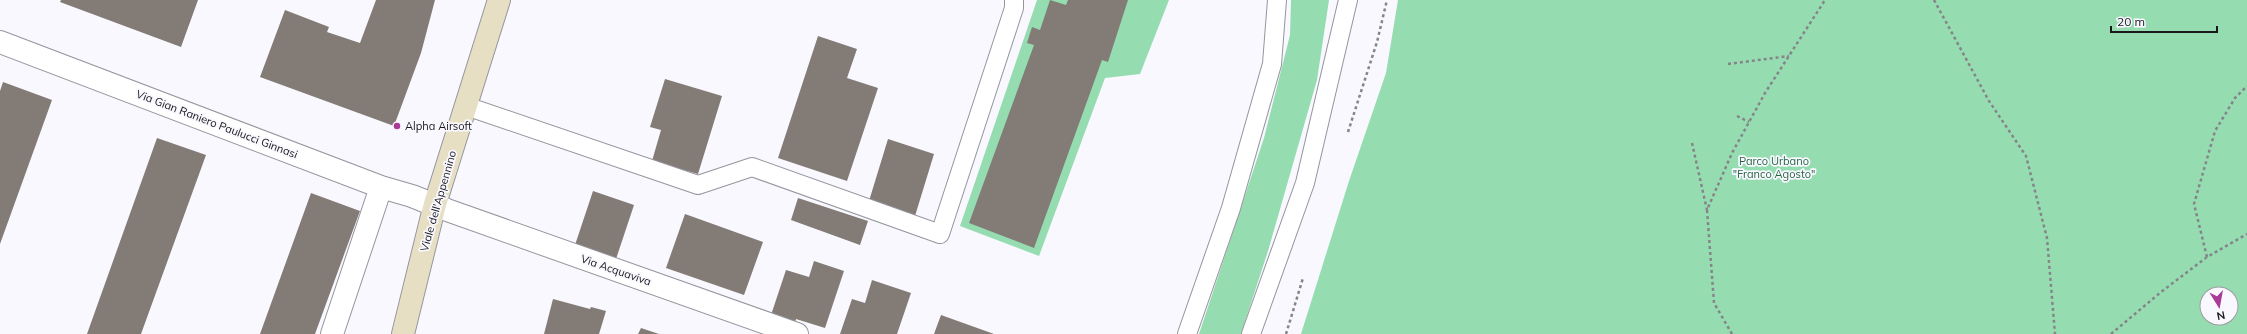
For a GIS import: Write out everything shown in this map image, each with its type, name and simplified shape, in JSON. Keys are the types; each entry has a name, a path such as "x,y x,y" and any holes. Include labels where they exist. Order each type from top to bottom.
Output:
{"main road":[{"name":"Viale dell'Appennino","path":"403,334 435,204 499,0"}],"street":[{"name":"Via Gian Raniero Paulucci Ginnasi","path":"0,42 380,187 435,204"},
{"path":"332,334 380,187"},
{"name":"Via Acquaviva","path":"435,204 797,334"}],"lane":[{"path":"466,106 698,185 752,168 940,234 1012,15 1014,0"},
{"path":"1187,334 1231,208 1272,64 1277,0"},
{"path":"1251,334 1305,183 1348,0"}],"path":[{"path":"1707,210 1732,153 1749,122 1825,0"},
{"path":"1934,0 1989,101 2026,156 2047,238 2055,334"},
{"path":"1728,64 1789,56"},
{"path":"2207,257 2194,204 2215,131 2235,98 2247,86"},
{"path":"1737,116 1749,122"},
{"path":"1692,143 1707,210 1714,303 1732,334"},
{"path":"2111,334 2161,292 2207,257 2247,234"}],"green space":[{"path":"1037,0 1169,0 1140,74 1105,78 1039,256 960,226"},
{"path":"1291,0 1329,0 1317,80 1268,251 1241,334 1199,334 1264,138 1290,35"},
{"name":"Parco Urbano \"Franco Agosto\"","path":"1398,0 2247,0 2247,334 1301,334 1349,181 1386,73"}],"building":[{"path":"61,0 198,0 181,47 60,2"},
{"path":"376,0 435,0 421,53 394,126 260,77 285,10 329,27 327,32 360,43"},
{"path":"1050,0 1066,5 1068,0 1128,0 1108,62 1102,60 1034,248 969,223 1034,45 1027,43 1032,27 1040,30"},
{"path":"818,36 857,49 847,78 878,88 847,181 778,158"},
{"path":"665,79 722,96 698,174 652,161 661,130 650,127"},
{"path":"3,82 52,100 0,244 0,91"},
{"path":"157,138 206,155 141,334 87,334"},
{"path":"888,139 934,154 915,216 869,201"},
{"path":"593,191 634,205 615,262 574,248"},
{"path":"311,193 360,211 315,334 260,334"},
{"path":"798,198 868,221 860,245 791,220"},
{"path":"685,214 763,242 744,295 666,268"},
{"path":"814,261 844,271 825,328 796,319 795,323 771,315 786,270 809,277"},
{"path":"872,280 911,293 897,334 840,334 852,299 865,303"},
{"path":"553,299 590,309 591,307 606,311 599,334 544,334"},
{"path":"941,315 994,334 934,334"},
{"path":"641,328 659,334 638,334"}],"place":[{"name":"Alpha Airsoft","path":"397,126"}]}
